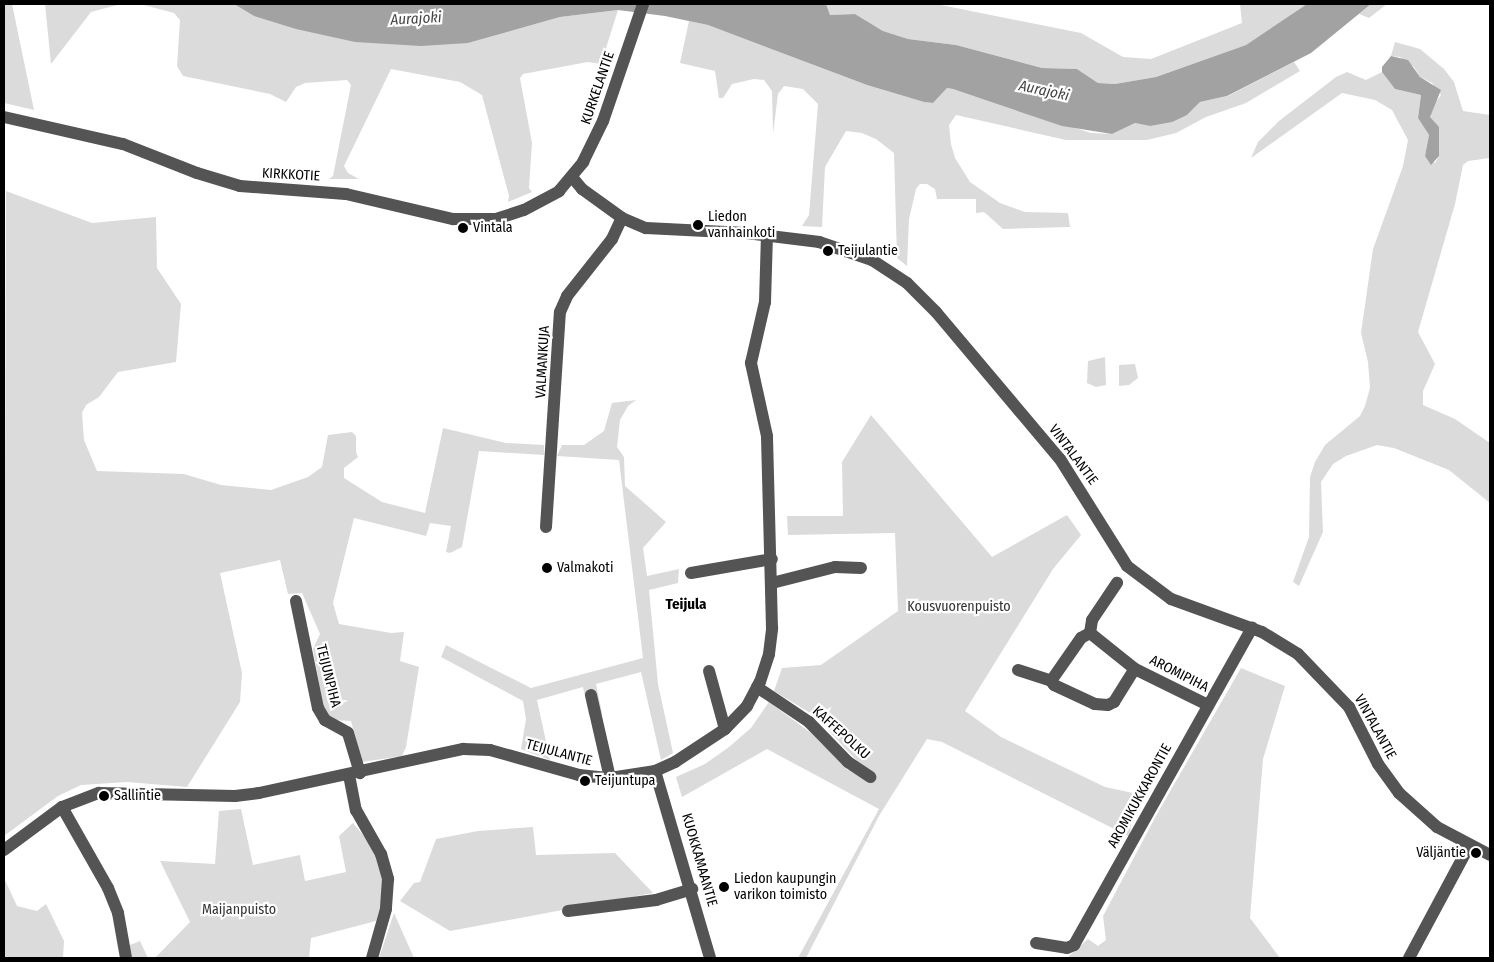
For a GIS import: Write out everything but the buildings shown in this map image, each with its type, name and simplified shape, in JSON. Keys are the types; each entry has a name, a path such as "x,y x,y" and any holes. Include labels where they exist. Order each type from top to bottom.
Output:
{"street":[{"name":"KURKELANTIE","path":"572,177 590,152 603,121 643,4"},
{"name":"KIRKKOTIE","path":"4,117 123,144 217,180 256,188 346,194 453,219 484,220 510,216 539,203 559,190 572,177"},
{"name":"VINTALANTIE","path":"572,177 582,189 622,218 646,228 668,231 767,236 819,242 851,252 878,264 907,283 936,312 1064,463 1127,566 1171,599 1252,628 1279,640 1318,672 1349,707 1378,764 1399,793 1437,827 1469,846 1490,855"},
{"name":"VALMANKUJA","path":"546,527 560,312 567,296 615,235 622,218"},
{"name":"TEIJULANTIE","path":"4,850 62,807 100,793 235,796 354,774 463,750 504,753 579,775 610,778 655,771 675,762 725,729 762,690 769,654 772,559 767,436 751,363 765,302 767,236"},
{"path":"691,573 772,559"},
{"path":"772,583 835,567 861,568"},
{"path":"1051,681 1081,638 1090,633 1092,620 1117,582"},
{"name":"TEIJUNPIHA","path":"296,601 318,708 325,720 348,733 354,774 356,810 381,854 388,878 386,909 372,958"},
{"name":"AROMIKUKKARONTIE","path":"1036,943 1067,948 1074,946 1252,628"},
{"name":"AROMIPIHA","path":"1090,633 1136,669 1208,705"},
{"name":"AROMIPIHA","path":"1018,670 1051,681 1054,685 1095,704 1108,705 1114,702 1136,669"},
{"path":"709,671 725,729"},
{"name":"KAFFEPOLKU","path":"762,690 809,722 848,762 870,777"},
{"path":"590,695 610,778"},
{"name":"KUOKKAMAANTIE","path":"655,771 692,889 710,958"},
{"path":"62,807 108,888 120,922 126,958"},
{"path":"1409,958 1469,846"},
{"path":"568,912 656,900 692,889"}],"green space":[{"path":"4,4 12,4 34,110 4,103"},
{"path":"45,4 121,4 91,12 51,64"},
{"path":"121,4 234,4 254,16 468,43 560,17 618,10 601,64 588,62 523,74 520,78 532,143 529,188 532,192 508,202 509,196 482,95 460,82 391,69 344,166 348,173 359,179 329,179 333,176 351,85 347,80 305,83 296,87 286,102 270,94 183,76 177,66 180,20 174,13 144,5"},
{"path":"826,4 936,4 1081,33 1123,57 1151,59 1242,23 1240,4 1307,4 1246,45 1156,77 1115,84 1098,83 1077,69 1042,68 956,45 908,39 883,31 855,14 830,15"},
{"path":"1371,4 1387,4 1369,18 1359,14"},
{"path":"689,21 708,25 867,85 924,102 933,103 947,88 953,89 1091,133 1112,134 1135,123 1150,126 1187,115 1200,102 1228,96 1294,62 1300,71 1246,103 1206,117 1176,133 1147,140 1066,140 956,115 949,125 951,144 955,158 970,182 1000,203 1025,212 1068,213 1070,227 1003,229 984,212 976,213 976,199 937,199 935,189 927,184 920,184 916,189 909,219 907,266 897,258 894,153 876,139 862,133 846,131 825,167 822,227 802,226 809,215 818,104 803,89 784,86 778,94 773,134 772,91 764,80 754,79 732,84 723,98 719,98 715,71 680,63"},
{"path":"1395,42 1420,49 1444,69 1454,82 1463,111 1490,115 1490,158 1468,161 1463,165 1455,204 1418,332 1435,364 1423,391 1423,405 1455,419 1490,443 1490,503 1449,470 1394,448 1377,445 1346,456 1333,464 1321,482 1323,532 1299,586 1293,582 1309,537 1310,477 1315,462 1325,445 1360,416 1370,388 1368,362 1361,333 1373,249 1403,166 1408,140 1392,110 1375,100 1342,93 1251,158 1258,142 1279,121 1336,77 1347,72 1366,80 1382,72 1395,89 1421,95 1418,118 1429,135 1425,156 1435,163 1439,156 1439,128 1430,118 1432,107 1441,95 1432,83 1420,77 1414,67 1400,57 1391,56"},
{"path":"6,191 92,223 156,217 157,268 181,304 176,362 118,372 99,397 86,405 82,413 84,440 97,471 184,474 221,485 271,490 308,477 322,467 328,435 352,432 356,436 356,452 358,457 344,468 344,478 382,502 425,513 443,428 506,443 544,445 544,455 479,451 462,547 450,553 446,552 451,526 430,523 426,536 354,518 333,603 339,624 391,633 404,632 400,661 419,667 406,747 402,756 362,762 351,721 332,720 324,711 313,649 320,634 302,593 288,594 280,560 220,573 242,673 240,702 187,787 127,782 81,785 58,796 4,836"},
{"path":"1105,357 1106,385 1096,387 1087,383 1088,361"},
{"path":"1135,364 1138,378 1129,385 1119,386 1119,365"},
{"path":"636,400 628,406 620,420 617,447 624,457 625,486 666,522 643,548 647,576 679,569 678,583 649,590 658,684 673,753 661,760 641,672 596,684 602,713 589,716 583,687 537,700 550,760 521,749 526,719 523,701 441,657 446,645 531,688 643,658 619,460 557,456 562,445 584,445 604,431 612,403"},
{"name":"Kousvuorenpuisto","path":"871,415 992,557 1067,515 1081,535 1053,569 965,711 1001,737 1105,787 1133,793 1130,837 942,742 927,739 879,816 806,958 798,958 879,809 767,749 682,797 676,777 705,764 729,747 751,728 769,702 811,733 848,770 857,761 815,716 774,691 782,668 821,665 898,611 895,533 788,535 787,516 843,516 842,462"},
{"path":"1241,668 1285,686 1263,759 1250,918 1280,958 1067,958 1088,939 1098,946 1106,940 1103,916 1157,814"},
{"name":"Maijanpuisto","path":"241,809 253,865 300,855 305,881 346,872 339,836 353,823 372,846 382,871 382,903 376,921 311,938 309,958 155,958 190,922 160,861 215,864 219,811"},
{"path":"533,827 536,855 615,853 653,893 450,931 400,901 414,883 420,882 436,839 478,831"},
{"path":"4,878 17,906 37,911 46,904 64,941 63,958 4,958"},
{"path":"394,913 414,958 379,958"},
{"path":"140,941 148,958 130,958 130,945"}],"water":[{"name":"Aurajoki","path":"234,4 826,4 830,15 855,14 883,31 908,39 956,45 1042,68 1077,69 1098,83 1115,84 1156,77 1246,45 1307,4 1371,4 1311,53 1227,96 1200,102 1187,115 1172,122 1150,126 1135,123 1112,134 1062,126 953,89 947,88 933,103 924,102 867,85 708,25 665,16 618,10 560,17 468,43 421,46 355,42 296,29 254,16"},
{"path":"1391,56 1408,60 1420,77 1441,90 1430,117 1439,127 1439,156 1431,165 1425,156 1429,135 1418,118 1421,95 1395,89 1382,72 1382,67"}],"place":[{"name":"Liedon vanhainkoti","path":"698,225"},
{"name":"Vintala","path":"463,228"},
{"name":"Teijulantie","path":"828,251"},
{"name":"Valmakoti","path":"547,568"},
{"name":"Teijuntupa","path":"585,781"},
{"name":"Sallintie","path":"104,796"},
{"name":"Väljäntie","path":"1476,853"},
{"name":"Liedon kaupungin varikon toimisto","path":"724,887"}],"district":[{"name":"Teijula","path":"686,605"}]}
